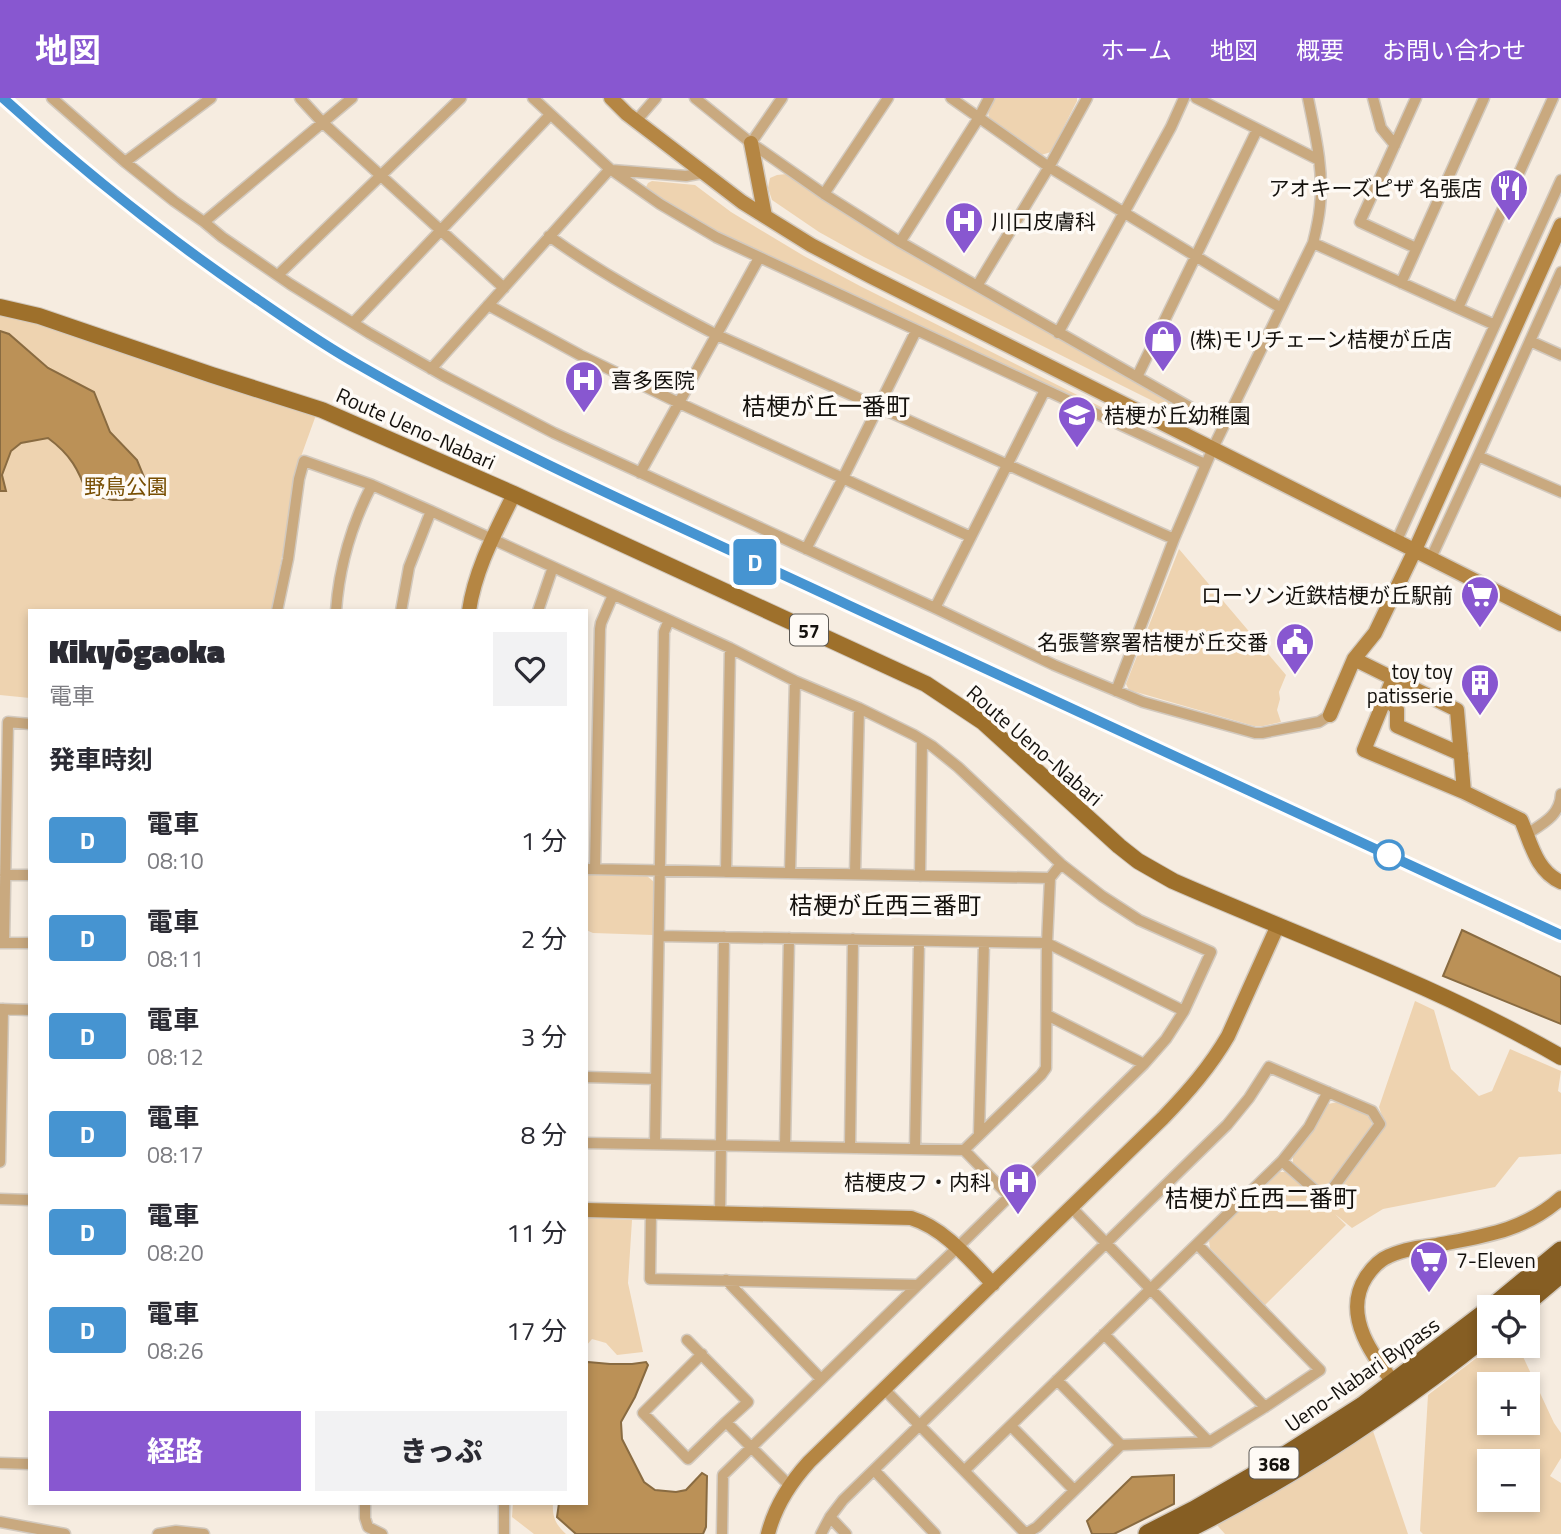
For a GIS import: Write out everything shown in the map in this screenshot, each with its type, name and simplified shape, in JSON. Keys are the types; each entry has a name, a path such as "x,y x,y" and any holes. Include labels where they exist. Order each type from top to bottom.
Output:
{"highway":[{"name":"Ueno-Nabari Bypass","path":"1508,1295 1561,1251"},
{"path":"1535,1295 1561,1273"},
{"name":"Ueno-Nabari Bypass","path":"1177,1534 1311,1460 1400,1390 1477,1321"},
{"name":"Ueno-Nabari Bypass","path":"1148,1534 1252,1477 1363,1406 1400,1390 1477,1340"}],"main road":[{"name":"Route Ueno-Nabari","path":"0,307 39,316 322,410 514,494 926,684 983,722 1138,861 1173,881 1470,1009 1561,1057"}],"street":[{"path":"125,162 211,98"},
{"path":"300,98 322,122 503,288"},
{"path":"204,222 352,98"},
{"path":"278,275 461,98"},
{"path":"533,98 610,169 688,222 759,258 1205,464"},
{"path":"611,98 636,121 742,202 811,245 1561,624"},
{"path":"636,121 656,98"},
{"path":"695,98 751,143 900,242 1223,426"},
{"path":"765,216 751,143 782,98"},
{"path":"824,194 888,98"},
{"path":"951,98 1049,167 1281,308"},
{"path":"900,242 989,98"},
{"path":"977,286 1087,98"},
{"path":"1058,333 1171,127 1184,98"},
{"path":"1196,98 1319,160"},
{"path":"1116,691 1205,464 1313,243 1321,184 1308,98"},
{"path":"1373,98 1381,128 1395,145"},
{"path":"1416,98 1360,222 1416,248"},
{"path":"1401,283 1484,98"},
{"path":"1458,308 1553,98"},
{"path":"58,100 125,162 222,237 353,323 431,369 554,433 1054,665 1143,702 1255,733 1319,722 1329,715 1354,659 1375,633 1415,550 1561,225"},
{"path":"353,323 550,115"},
{"path":"1136,377 1257,130"},
{"path":"610,169 686,176 703,173"},
{"path":"431,369 610,169"},
{"path":"1397,540 1561,180"},
{"path":"550,236 582,260 717,335 1174,539"},
{"path":"1313,243 1495,325"},
{"path":"640,473 759,258"},
{"path":"1431,558 1561,272"},
{"path":"488,305 580,355 679,403 971,537"},
{"path":"806,549 916,331"},
{"path":"1530,341 1561,355"},
{"path":"935,608 1045,390"},
{"path":"1478,456 1561,492"},
{"path":"277,609 289,559 299,479 304,461 372,485 431,511 914,735 958,767 1061,864 1110,901 1139,920 1211,952 1184,1011 1172,1031 1144,1064 723,1475 722,1534"},
{"path":"336,609 349,542 372,485"},
{"path":"469,609 477,575 514,494"},
{"path":"401,609 409,567 431,511"},
{"path":"539,609 553,567"},
{"path":"613,595 600,629 591,869 1050,878"},
{"path":"655,1144 664,632 669,620"},
{"path":"726,872 730,648"},
{"path":"1354,659 1457,710 1464,792"},
{"path":"1393,679 1364,750 1464,792 1521,820 1543,868 1551,877 1561,882"},
{"path":"790,873 795,681"},
{"path":"1386,697 1397,709 1397,726 1461,754"},
{"path":"855,874 859,708"},
{"path":"28,724 8,722 2,943 28,943"},
{"path":"920,876 922,741"},
{"path":"1527,834 1556,813 1561,803 1561,793"},
{"path":"964,1150 1046,1068 1050,878 1061,864"},
{"path":"5,874 28,875"},
{"path":"768,1534 782,1498 809,1462 1195,1084 1223,1044 1278,925"},
{"path":"659,936 1047,943 1184,1011"},
{"path":"720,1213 724,937"},
{"path":"785,1146 789,938"},
{"path":"850,1147 853,939"},
{"path":"915,1149 919,941"},
{"path":"979,1134 984,942"},
{"path":"0,1162 1,1009 28,1010"},
{"path":"1047,1015 1144,1064"},
{"path":"821,1534 843,1500 1227,1125 1269,1067 1373,1111 1380,1124 1325,1199 1282,1161"},
{"path":"588,1077 656,1079"},
{"path":"965,1470 1282,1161 1308,1127 1328,1092"},
{"path":"588,1143 964,1150 1009,1196"},
{"path":"1400,1390 1367,1345 1358,1319 1357,1300 1362,1284 1373,1267 1388,1256 1406,1250 1507,1230 1535,1218 1561,1198"},
{"path":"0,1199 28,1200"},
{"path":"1071,1207 1265,1407"},
{"path":"588,1210 911,1218 932,1227 993,1284"},
{"path":"651,1212 650,1279 918,1284"},
{"path":"884,1389 1026,1534 1037,1527 1122,1445 1209,1442 1320,1370 1197,1244"},
{"path":"726,1280 821,1379"},
{"path":"1104,1334 1209,1442"},
{"path":"687,1340 702,1354 748,1402 688,1459 643,1413 702,1354"},
{"path":"1057,1380 1122,1445"},
{"path":"726,1422 790,1486"},
{"path":"1011,1426 1074,1490"},
{"path":"0,1463 28,1464"},
{"path":"874,1470 935,1534"},
{"path":"365,1505 368,1527 382,1534"},
{"path":"504,1505 504,1534"},
{"path":"830,1517 846,1534"},
{"path":"0,1522 65,1534"},
{"path":"158,1534 176,1531 203,1534"}],"green space":[{"path":"995,98 1077,98 1077,101 1051,152 1041,155 989,118 988,111"},
{"path":"787,174 921,259 1207,424 1205,427 819,232 772,200 768,188 770,178"},
{"path":"652,181 695,185 731,212 804,256 1181,447 715,230 646,187"},
{"name":"野鳥公園","path":"0,314 18,317 316,415 299,462 272,609 28,609 28,698 0,695"},
{"path":"1179,549 1286,675 1279,692 1277,710 1281,722 1254,726 1129,690 1126,684"},
{"path":"588,874 647,876 654,882 653,935 588,931"},
{"path":"1415,1001 1434,1010 1451,1069 1479,1096 1492,1091 1510,1049 1561,1071 1558,1091 1561,1093 1561,1154 1519,1157 1495,1187 1383,1209 1352,1228 1335,1214 1346,1225 1265,1305 1210,1248 1209,1241 1278,1172 1289,1172 1326,1206 1385,1125 1379,1107"},
{"path":"1338,1102 1369,1115 1372,1124 1329,1187 1319,1187 1293,1164 1293,1155 1328,1104"},
{"path":"588,1218 632,1220 628,1283 643,1352 617,1355 606,1343 592,1339 588,1344"},
{"path":"1477,1357 1524,1358 1530,1372 1477,1372 1477,1435 1540,1435 1540,1393 1561,1433 1561,1458 1550,1476 1561,1483 1561,1534 1423,1534 1420,1531 1428,1395"},
{"path":"1373,1431 1408,1534 1225,1534 1216,1524"},
{"path":"513,1505 553,1505 555,1520 566,1534 534,1534 512,1517"}],"shaded area":[{"path":"0,331 9,334 48,368 94,392 110,432 137,460 149,489 132,500 113,500 88,495 73,463 63,450 48,438 21,443 11,451 2,475 6,491 0,491"},
{"path":"1462,930 1561,977 1561,1024 1443,976"},
{"path":"588,1362 646,1362 648,1365 635,1397 621,1422 622,1439 644,1482 655,1490 686,1490 702,1473 707,1476 706,1527 703,1534 576,1534 557,1517 559,1505 588,1505"},
{"path":"1174,1475 1174,1504 1114,1534 1092,1534 1087,1521 1132,1477"}],"railway":[{"path":"3,98 98,182 285,319 355,363 495,440 1561,935"}],"train":[{"name":"D","path":"3,98 98,182 219,273 285,319 419,400 575,479 1561,935"}],"place":[{"name":"アオキーズピザ 名張店","path":"1509,222"},
{"name":"川口皮膚科","path":"964,255"},
{"name":"(株)モリチェーン桔梗が丘店","path":"1163,373"},
{"name":"喜多医院","path":"584,414"},
{"name":"桔梗が丘幼稚園","path":"1077,449"},
{"name":"ローソン近鉄桔梗が丘駅前","path":"1480,629"},
{"name":"名張警察署桔梗が丘交番","path":"1295,676"},
{"name":"toy toy patisserie","path":"1480,717"},
{"name":"桔梗皮フ・内科","path":"1018,1216"},
{"name":"7-Eleven","path":"1429,1294"}],"district":[{"name":"桔梗が丘一番町","path":"826,406"},
{"name":"桔梗が丘西三番町","path":"885,905"},
{"name":"桔梗が丘西二番町","path":"1261,1198"}]}
